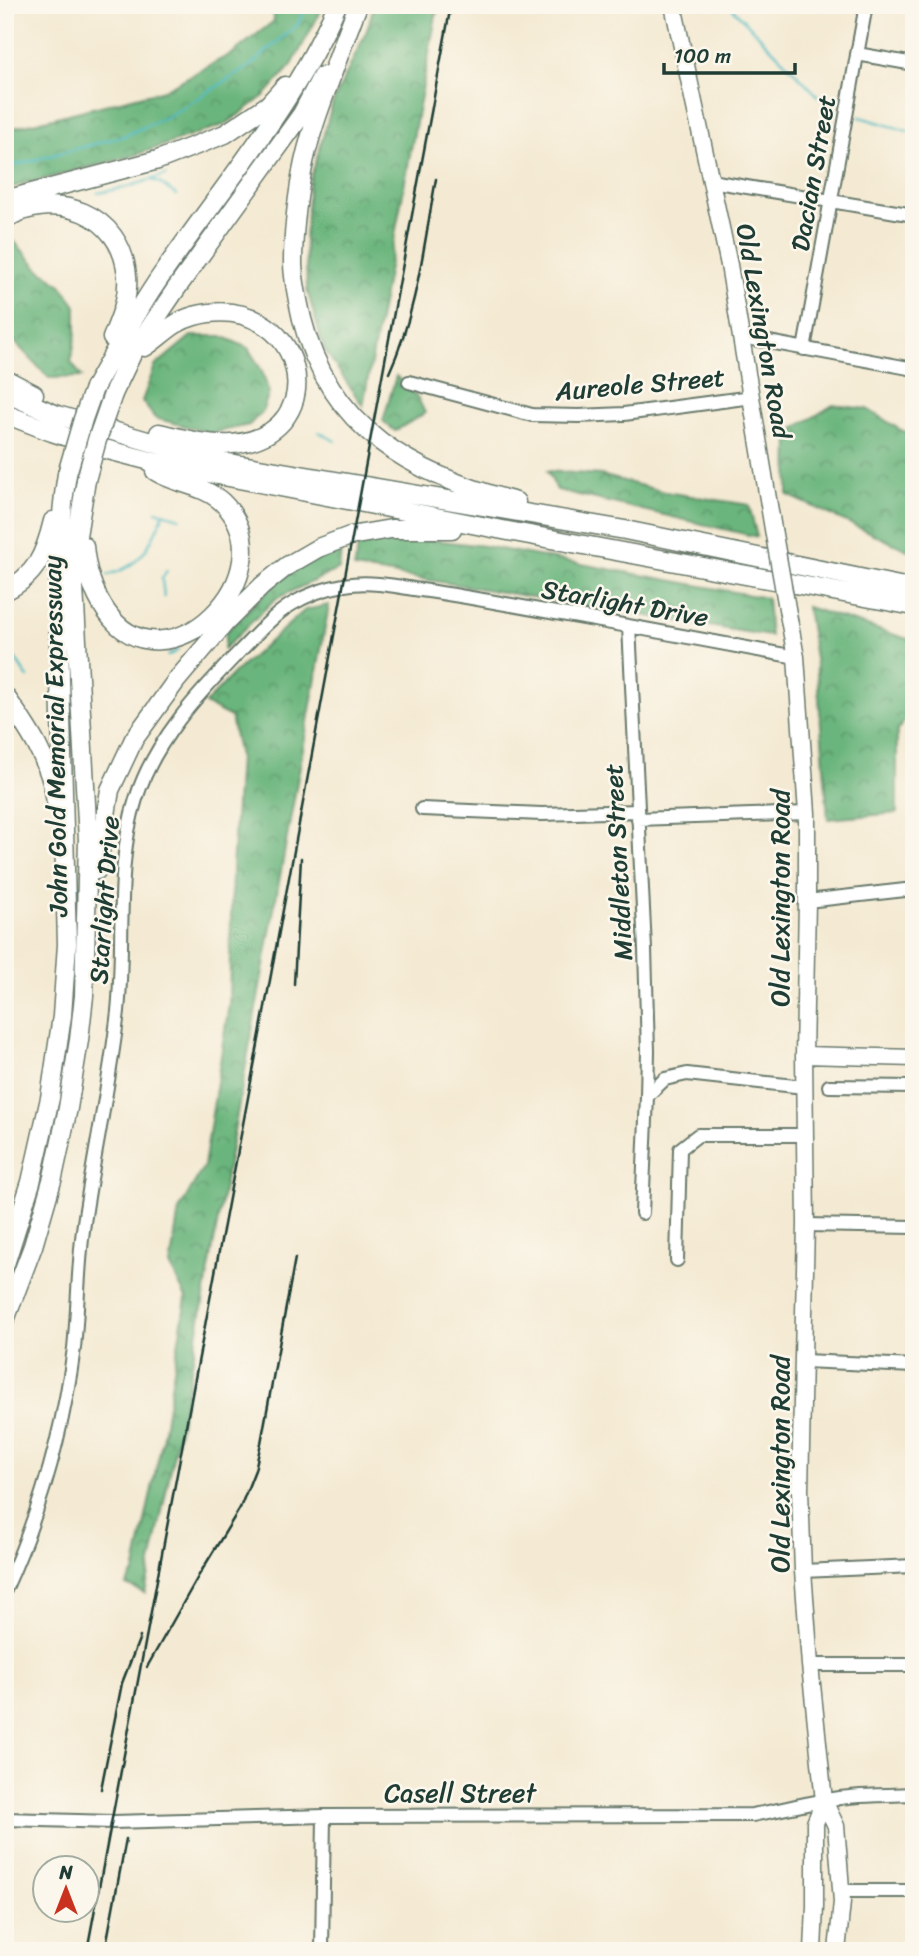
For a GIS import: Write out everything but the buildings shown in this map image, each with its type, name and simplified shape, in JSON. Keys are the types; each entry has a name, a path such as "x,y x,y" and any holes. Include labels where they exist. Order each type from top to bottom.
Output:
{"highway":[{"name":"John Gold Memorial Expressway","path":"5,1264 31,1182 50,1098 68,944 58,602 62,503 67,474 94,388 137,312 289,97 337,5"},
{"name":"John Gold Memorial Expressway","path":"5,1320 33,1246 53,1177 68,1108 84,996 88,840 74,587 76,541 86,480 113,394 132,354 302,114 356,5"},
{"path":"356,5 313,127 296,214 293,263 299,306 307,341 324,378 341,405 363,428 395,452 430,472 494,496 625,530"},
{"path":"5,200 158,160 225,134 268,105 309,60"},
{"path":"5,219 37,207 58,206 77,210 98,221 121,249 127,274 125,300 116,329 96,374 94,388"},
{"path":"132,354 188,318 209,313 235,314 255,320 277,334 292,356 298,382 294,400 286,416 270,432 256,439 224,444 205,443 158,433 136,437"},
{"path":"5,379 36,395 50,412"},
{"path":"5,393 50,412 217,461 625,530 914,589"},
{"path":"5,414 52,432 134,457 509,531 914,606"},
{"path":"5,425 32,435 52,432"},
{"path":"82,501 86,515 84,539 89,573 100,602 119,626 137,636 169,639 192,631 212,617 230,595 240,569 242,545 236,522 216,498 191,484 160,474 134,457"},
{"path":"5,592 26,579 38,563 62,503"},
{"path":"84,996 100,845 110,790 134,739 176,681 225,623 262,586 287,566 318,548 351,536 391,528 509,531"},
{"path":"5,696 30,732 45,761 55,790 66,888"}],"main road":[{"name":"Old Lexington Road","path":"673,5 729,265 796,657 807,813 804,1055 806,1225 800,1490 810,1665 824,1801 836,1826 842,1902 837,1951"},
{"path":"804,1055 914,1058"},
{"name":"Old Lexington Road","path":"815,1891 815,1823 824,1801"},
{"path":"813,1951 815,1891"},
{"path":"815,1891 821,1924 830,1951"}],"street":[{"name":"Dacian Street","path":"804,349 866,5"},
{"path":"857,54 914,64"},
{"path":"711,181 914,215"},
{"name":"Aureole Street","path":"742,337 914,369"},
{"name":"Aureole Street","path":"410,383 532,415 624,414 752,397"},
{"name":"Starlight Drive","path":"5,1590 43,1494 70,1377 82,1238 118,1015 124,873 130,821 143,780 171,731 217,675 276,615 306,597 343,585 369,583 796,657"},
{"name":"Middleton Street","path":"629,626 648,1051 642,1213"},
{"path":"422,808 542,814 807,813"},
{"path":"807,901 914,888"},
{"path":"647,1096 666,1079 694,1074 804,1087"},
{"path":"829,1086 914,1087"},
{"path":"677,1260 680,1149 698,1135 804,1135"},
{"path":"806,1225 914,1227"},
{"path":"804,1361 914,1366"},
{"path":"803,1571 914,1566"},
{"path":"810,1665 914,1665"},
{"name":"Casell Street","path":"5,1819 113,1822 324,1816 752,1815 824,1801 914,1794"},
{"path":"322,1951 324,1816"},
{"path":"841,1891 914,1891"}],"green space":[{"path":"272,5 324,5 292,65 264,96 226,124 132,156 5,189 5,130 164,90 233,53 274,21"},
{"path":"374,5 438,5 363,406 324,349 307,290 305,239 309,184 333,102 367,30"},
{"path":"13,240 38,268 61,285 76,306 76,333 71,362 82,377 49,378 11,338 5,347 5,245"},
{"path":"191,336 222,336 248,348 262,371 269,393 262,412 249,425 211,433 155,418 142,401 155,366"},
{"path":"396,376 418,398 425,413 395,431 383,421"},
{"path":"833,405 867,409 914,435 914,553 788,495 789,432"},
{"path":"547,471 601,475 665,492 749,505 757,537 557,490"},
{"path":"399,536 484,546 767,598 770,636 354,568 359,543"},
{"path":"342,545 339,569 275,599 224,649 226,632 273,585 316,556"},
{"path":"329,605 188,1386 145,1593 126,1585 134,1573 162,1441 186,1298 170,1265 179,1210 204,1166 229,1004 232,869 239,757 231,717 205,704 233,674 305,610"},
{"path":"807,607 914,641 914,709 897,731 897,813 828,819 817,672"}],"waterway":[{"path":"5,168 124,136 171,115 250,66 298,24 307,5"},
{"path":"729,5 827,105"},
{"path":"860,117 914,133"},
{"path":"98,193 166,175"},
{"path":"152,180 176,195"},
{"path":"319,432 335,441"},
{"path":"156,511 180,518"},
{"path":"108,575 120,571 138,559 150,544 164,513"},
{"path":"164,597 162,579 167,570"},
{"path":"5,628 9,625"},
{"path":"5,643 28,678"},
{"path":"168,656 178,650"}],"railway":[{"path":"87,1951 451,5"},
{"path":"389,373 399,350 413,302 436,179"},
{"path":"294,984 301,858"},
{"path":"147,1667 240,1508 255,1470 295,1258"},
{"path":"101,1789 122,1683 140,1637"},
{"path":"105,1951 126,1839"}]}
